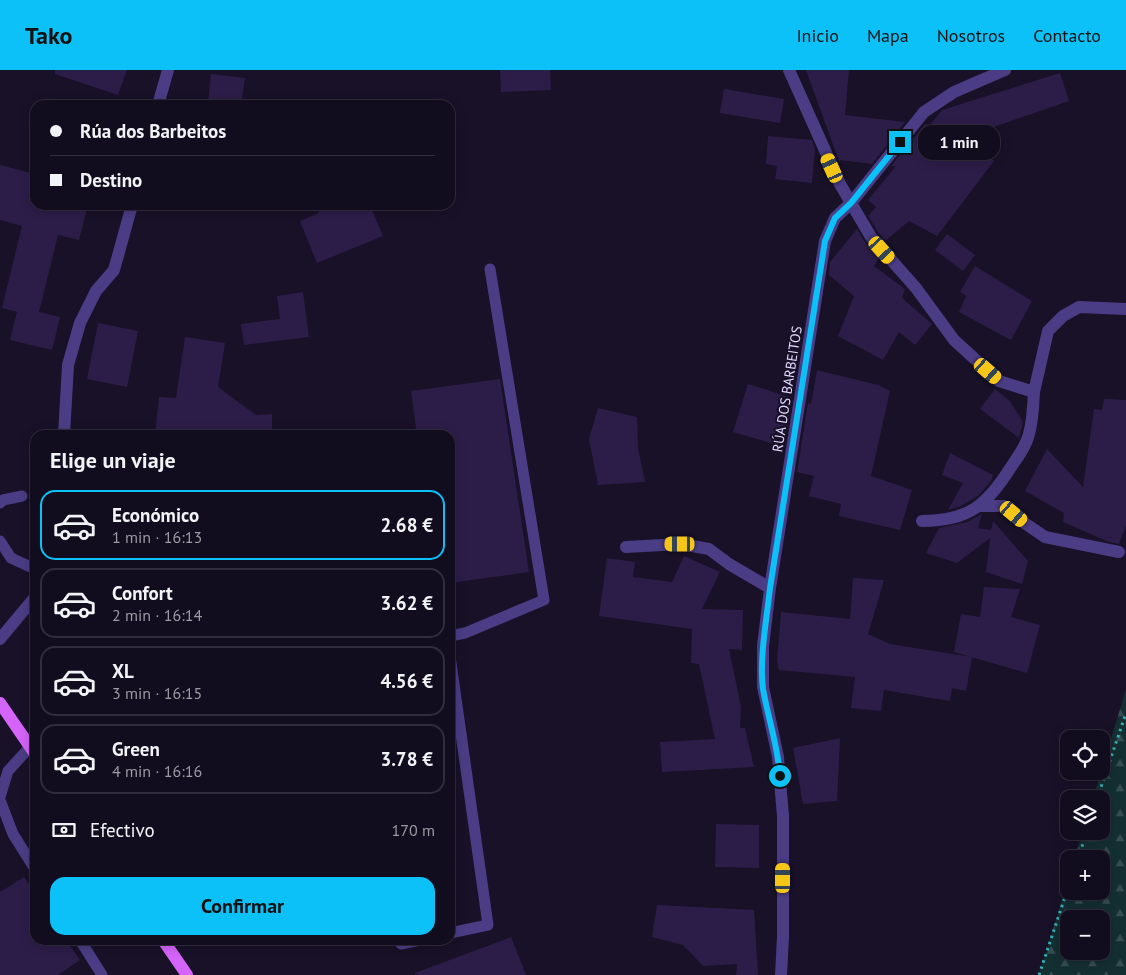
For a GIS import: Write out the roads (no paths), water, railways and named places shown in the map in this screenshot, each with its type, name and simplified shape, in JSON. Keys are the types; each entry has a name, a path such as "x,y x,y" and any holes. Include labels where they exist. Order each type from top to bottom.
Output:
{"main road":[{"path":"0,703 30,747"},
{"path":"166,945 187,975"}],"street":[{"path":"159,100 168,70"},
{"path":"789,70 840,184 871,237 916,288 954,340 1000,381 1034,392"},
{"name":"RÚA DOS BARBEITOS","path":"781,975 783,937 783,816 778,757 763,687 763,646 770,588 825,241 835,218 851,203 924,112 954,92 1004,70"},
{"path":"64,430 68,365 80,323 96,291 114,270 131,210"},
{"path":"922,521 937,521 965,515 982,506 1002,483 1029,435 1034,392 1048,331 1063,316 1079,307 1126,309"},
{"path":"982,506 1004,506 1045,537 1119,552"},
{"path":"626,547 680,544 709,549 729,564 770,588"},
{"path":"0,639 30,604"}],"lane":[{"path":"455,635 544,600 490,269"},
{"path":"0,503 3,500 22,496"},
{"path":"0,541 11,558 30,567"},
{"path":"455,691 488,925 455,932"},
{"path":"30,753 8,771 0,798 13,834 30,861"},
{"path":"83,945 102,975"}]}
